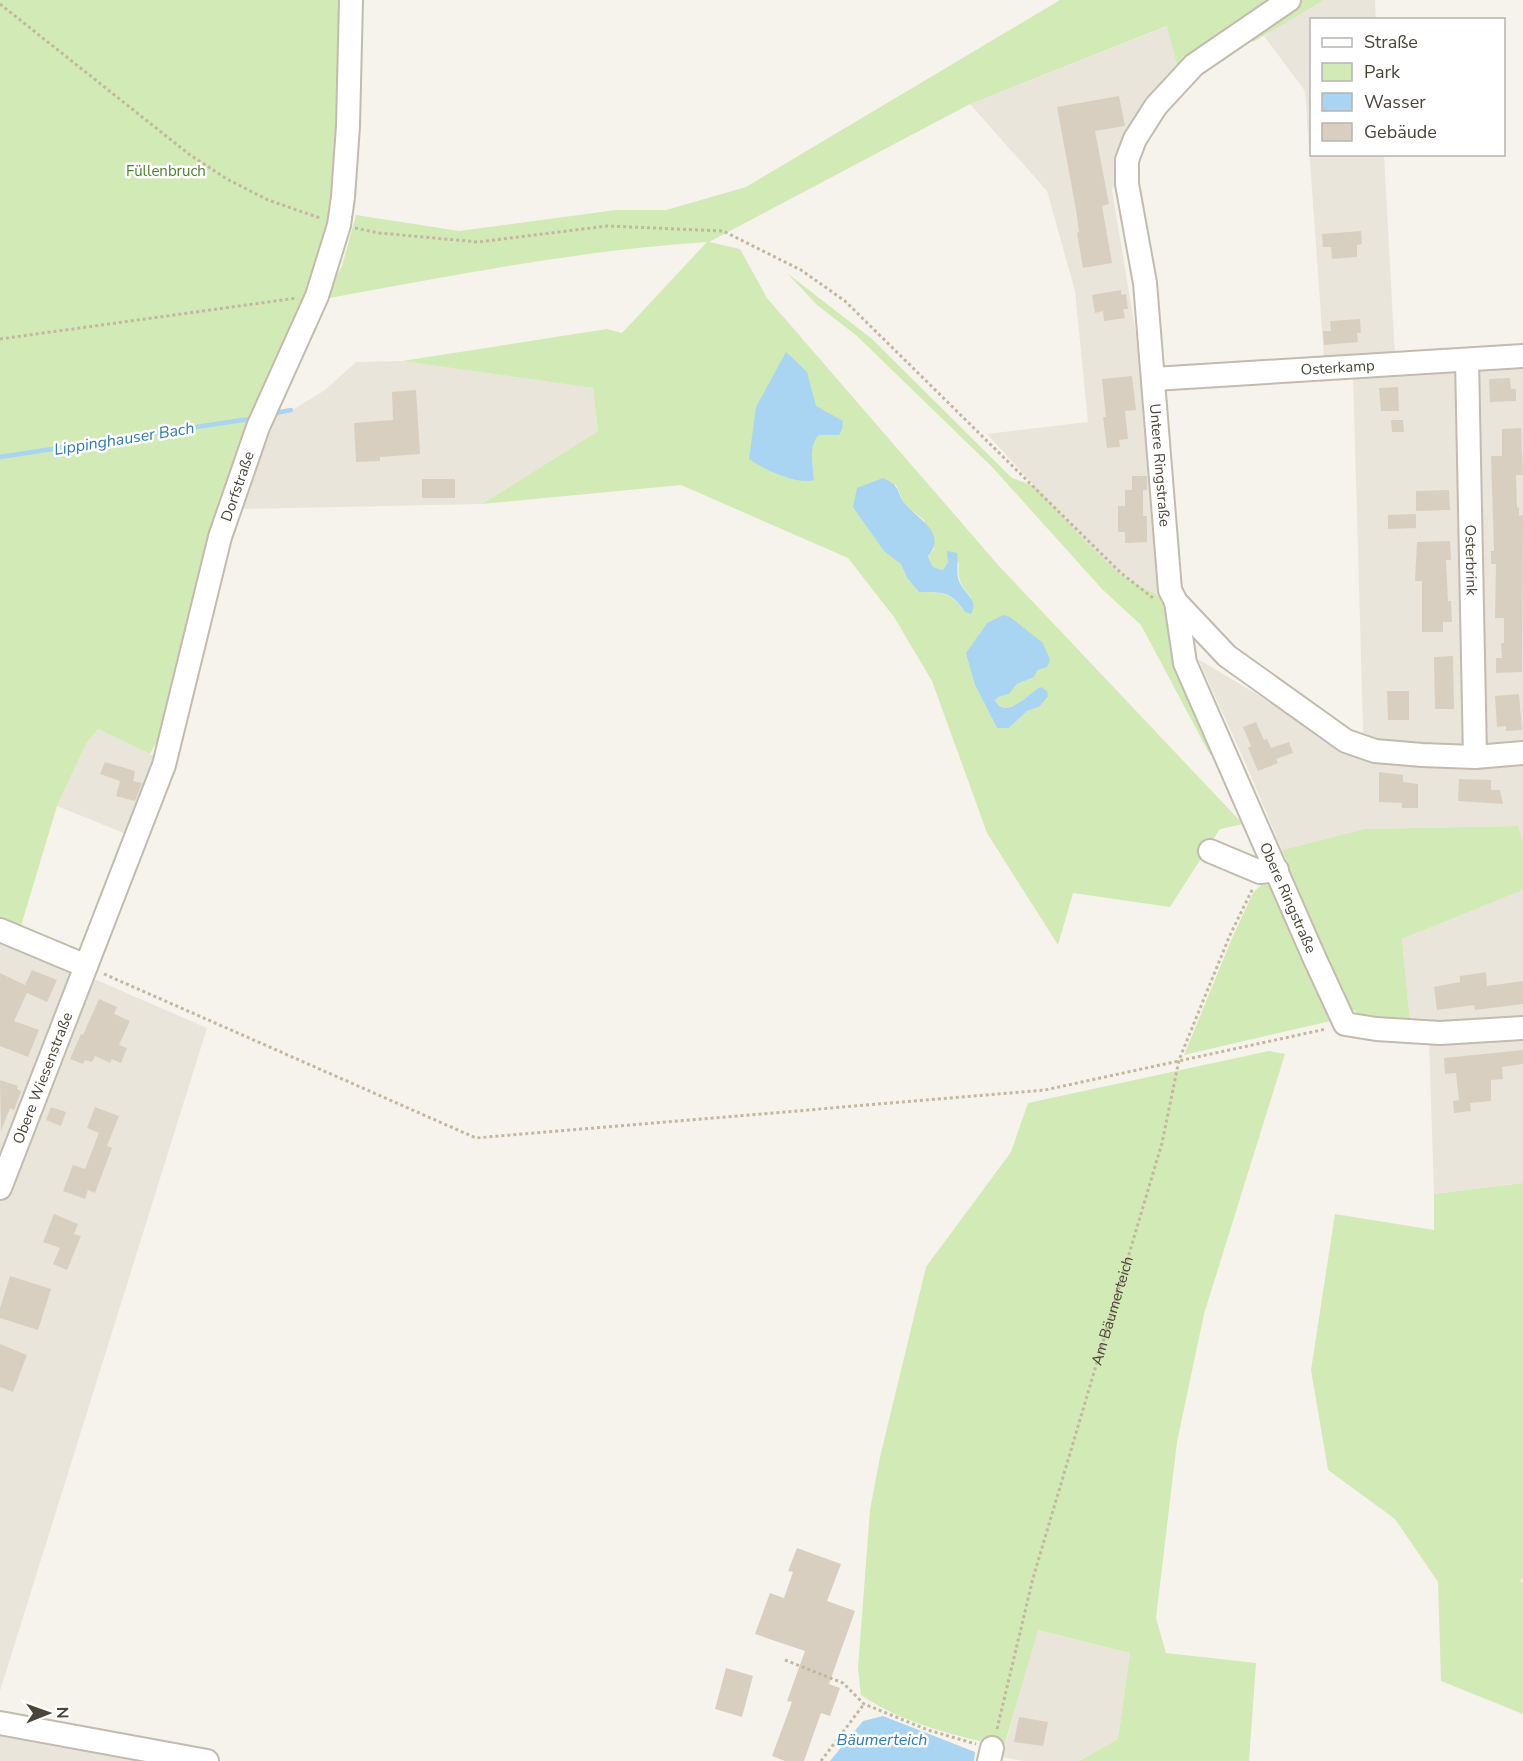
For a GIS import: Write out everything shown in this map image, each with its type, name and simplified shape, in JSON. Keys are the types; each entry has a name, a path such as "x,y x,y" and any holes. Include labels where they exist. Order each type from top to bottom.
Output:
{"street":[{"name":"Dorfstraße","path":"86,966 164,765 220,537 250,449 317,296 339,225 348,126 351,0"},
{"name":"Untere Ringstraße","path":"1289,0 1194,65 1183,75 1156,106 1135,139 1128,160 1127,184 1145,283 1170,590 1176,602 1227,656 1346,741 1375,751 1475,757 1523,753"},
{"name":"Osterkamp","path":"1154,379 1523,356"},
{"name":"Osterbrink","path":"1467,360 1475,757"},
{"name":"Obere Ringstraße","path":"1176,602 1185,663 1269,871 1314,957 1345,1024"},
{"path":"1210,851 1269,871"},
{"path":"0,930 86,966"},
{"name":"Obere Wiesenstraße","path":"0,1188 86,966"},
{"path":"1345,1024 1376,1029 1440,1033 1523,1028"},
{"path":"0,1723 207,1761"}],"path":[{"path":"0,4 190,155 268,200 339,225 379,233 478,242 607,226 723,231 801,270 845,301 1121,573 1150,596 1166,604 1176,602"},
{"path":"0,339 317,296"},
{"name":"Am Bäumerteich","path":"991,1755 1033,1578 1162,1143 1179,1060 1230,935 1269,871"},
{"path":"86,966 476,1138 1045,1090 1345,1024"},
{"path":"785,1660 843,1683 864,1704 991,1755"},
{"path":"821,1761 864,1704"}],"shaded area":[{"path":"1324,0 1375,0 1376,18 1310,18 1310,156 1384,156 1395,357 1324,359 1305,91 1264,36"},
{"path":"1168,26 1179,72 1129,139 1112,190 1144,382 1167,600 1122,576 1083,539 987,434 1088,422 1075,291 1047,191 970,104"},
{"path":"402,361 593,388 598,431 482,504 242,509 274,414 291,411 325,390 356,362"},
{"path":"1523,365 1523,842 1517,826 1364,829 1282,850 1198,659 1360,756 1363,728 1353,374"},
{"path":"98,729 158,758 126,834 57,806 86,744"},
{"path":"1523,890 1523,1183 1434,1194 1429,1040 1410,1022 1402,939"},
{"path":"0,938 207,1028 0,1691"},
{"path":"1037,1630 1130,1653 1118,1739 1079,1761 1024,1761 1002,1757"},
{"path":"0,1730 172,1761 0,1761"}],"green space":[{"name":"Füllenbruch","path":"0,0 340,0 331,233 304,304 256,403 210,535 158,739 150,754 98,729 86,744 57,806 20,929 0,921"},
{"path":"1060,0 1324,0 1253,42 1238,30 1179,72 1167,26 970,104 709,242 740,249 767,298 999,566 1243,824 1220,829 1170,907 1073,893 1058,945 987,833 932,681 894,617 848,558 681,485 482,504 598,431 593,388 402,361 607,329 622,333 707,242 563,257 324,299 342,266 356,215 459,231 616,210 666,210 746,187","holes":["816,406 818,435 812,450 814,480 788,478 781,474","895,483 905,505 924,520 934,549 928,555 933,567 943,570 948,562 959,563 960,582 971,597 965,612 955,600 945,594 919,592 907,578 901,564","1010,617 1016,623 1034,677 1017,684 1009,694 998,697 995,700 1000,706 1011,707 1038,688 1042,687 1047,691 1039,707 1027,711 1009,728 997,728 975,685 979,634 987,623"]},
{"path":"787,273 872,339 1012,478 1035,486 1083,539 1122,576 1167,600 1215,758 1209,753 1141,625 1102,589 993,468 857,336 817,305"},
{"path":"1518,826 1523,842 1523,890 1402,939 1410,1022 1389,1022 1367,1018 1342,1002 1282,850 1364,829"},
{"path":"1261,885 1270,885 1335,1020 1184,1055 1233,936 1253,893"},
{"path":"1269,1051 1285,1054 1204,1314 1177,1442 1156,1618 1166,1653 1256,1663 1249,1761 1079,1761 1118,1739 1130,1653 1038,1630 1004,1747 930,1727 877,1705 861,1695 858,1668 870,1510 880,1457 926,1267 1011,1152 1028,1103"},
{"path":"1523,1183 1523,1578 1520,1581 1523,1583 1523,1714 1441,1681 1438,1582 1395,1519 1328,1470 1311,1370 1335,1214 1434,1230 1434,1194"}],"water":[{"path":"786,352 807,372 816,406 843,421 839,435 819,435 813,444 814,480 789,478 749,459 756,407"},
{"path":"883,478 894,484 907,506 930,528 935,541 928,556 933,567 943,570 948,562 947,551 957,553 957,572 962,587 972,601 971,614 965,612 950,596 934,592 919,592 907,578 901,564 884,551 853,507 857,488"},
{"path":"1004,615 1010,617 1043,643 1050,660 1047,667 1037,670 1034,677 1017,684 1009,694 995,700 999,706 1010,707 1042,687 1047,691 1048,696 1039,707 1027,711 1009,728 997,728 975,685 966,653 987,623"},
{"name":"Bäumerteich","path":"883,1716 975,1752 974,1761 830,1761 863,1721"}],"building":[{"path":"1119,96 1125,126 1095,131 1109,204 1102,206 1112,263 1083,268 1076,210 1057,107"},
{"path":"1361,231 1362,244 1357,245 1357,257 1332,259 1331,247 1323,247 1322,234"},
{"path":"1121,290 1121,295 1126,294 1128,309 1123,309 1125,318 1104,321 1103,311 1095,313 1092,295"},
{"path":"1360,319 1361,333 1357,333 1358,342 1324,345 1323,331 1331,331 1330,321"},
{"path":"1132,376 1136,410 1125,411 1128,439 1119,440 1120,447 1107,448 1102,379"},
{"path":"1510,378 1511,389 1516,389 1516,401 1490,402 1489,379"},
{"path":"1398,387 1399,411 1381,411 1379,388"},
{"path":"416,390 420,454 380,457 380,461 356,462 354,423 393,420 392,392"},
{"path":"1391,420 1403,420 1404,432 1392,432"},
{"path":"1521,428 1523,475 1516,475 1517,508 1519,507 1519,516 1523,515 1522,672 1496,673 1496,658 1502,658 1504,618 1495,618 1496,564 1491,564 1491,551 1494,551 1491,456 1502,456 1502,429"},
{"path":"1132,476 1147,476 1147,490 1132,490"},
{"path":"422,479 455,479 455,498 422,498"},
{"path":"1125,490 1143,490 1143,516 1147,516 1147,542 1125,543 1125,532 1118,532 1118,506 1125,506"},
{"path":"1449,490 1450,510 1416,511 1416,491"},
{"path":"1416,514 1416,528 1388,529 1388,515"},
{"path":"1450,541 1451,560 1446,560 1448,601 1451,601 1452,622 1443,622 1443,632 1422,632 1422,581 1415,581 1417,542"},
{"path":"1453,656 1454,709 1435,709 1434,657"},
{"path":"1387,691 1409,691 1409,720 1388,720"},
{"path":"1519,694 1522,730 1506,731 1506,726 1497,727 1495,696"},
{"path":"1256,722 1264,740 1267,739 1271,748 1289,742 1293,753 1276,759 1278,763 1258,771 1248,748 1251,746 1243,727"},
{"path":"105,762 135,771 133,781 142,783 135,801 116,796 120,781 100,774"},
{"path":"1379,772 1403,775 1403,782 1418,784 1418,808 1402,808 1402,803 1379,802"},
{"path":"1459,779 1491,780 1491,790 1500,790 1503,804 1458,801"},
{"path":"32,970 57,980 47,1002 27,993 14,1021 39,1030 28,1057 0,1046 0,973 25,985"},
{"path":"1486,972 1487,986 1523,981 1523,1004 1475,1010 1474,1005 1437,1010 1434,987 1460,982 1460,976"},
{"path":"99,999 117,1007 114,1014 130,1021 119,1045 127,1048 121,1063 112,1059 110,1063 95,1056 92,1062 85,1060 83,1064 70,1059"},
{"path":"1523,1050 1523,1064 1502,1067 1503,1079 1491,1080 1491,1101 1470,1103 1471,1111 1454,1113 1453,1101 1459,1100 1456,1073 1445,1074 1444,1058"},
{"path":"0,1080 18,1086 17,1089 21,1091 14,1110 10,1108 1,1131"},
{"path":"51,1107 66,1112 61,1126 46,1120"},
{"path":"95,1107 119,1116 107,1146 112,1148 95,1193 88,1190 85,1199 63,1191 73,1165 85,1169 99,1133 87,1128"},
{"path":"54,1214 78,1224 74,1234 81,1236 67,1270 53,1264 60,1248 43,1242"},
{"path":"10,1276 51,1289 38,1330 0,1318 0,1308"},
{"path":"0,1344 27,1355 13,1392 0,1387"},
{"path":"797,1548 841,1564 827,1601 855,1611 829,1684 840,1688 830,1716 821,1713 804,1761 785,1761 772,1756 792,1702 787,1701 805,1651 755,1634 770,1593 784,1598 793,1572 788,1571"},
{"path":"726,1668 753,1676 742,1717 715,1709"},
{"path":"1019,1717 1048,1722 1043,1746 1014,1742"}],"waterway":[{"name":"Lippinghauser Bach","path":"275,413 291,410"},
{"name":"Lippinghauser Bach","path":"0,457 249,419"}]}
